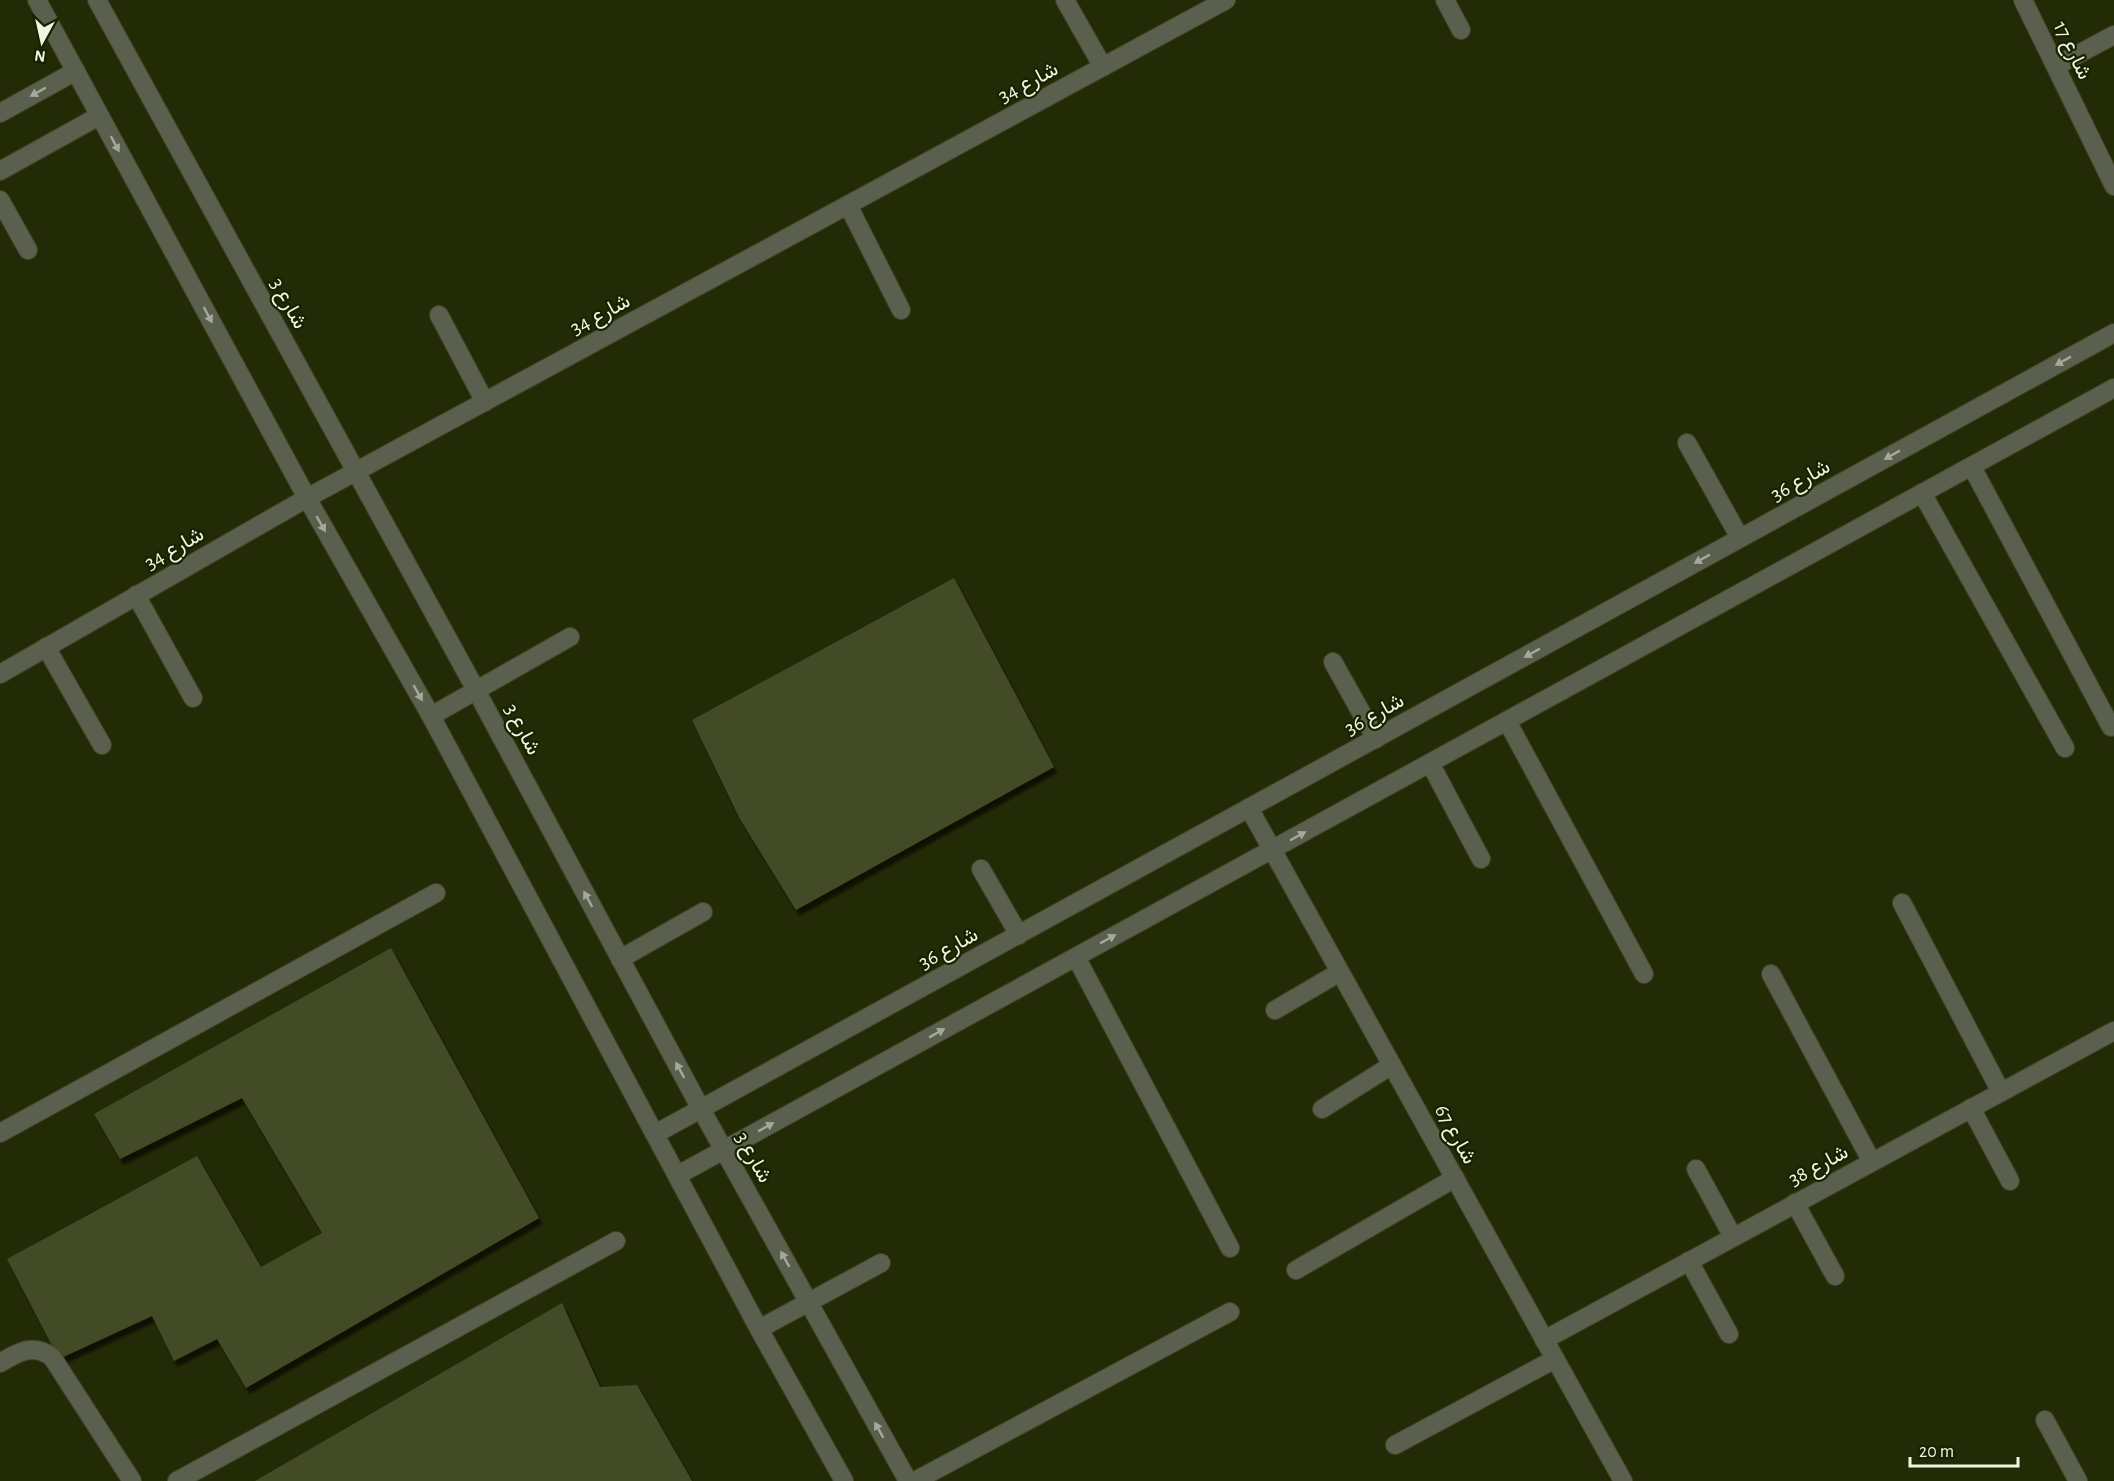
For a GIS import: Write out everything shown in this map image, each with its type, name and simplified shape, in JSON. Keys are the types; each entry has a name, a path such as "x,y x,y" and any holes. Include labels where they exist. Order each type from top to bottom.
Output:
{"street":[{"path":"38,0 307,498 430,716 759,1329 844,1481"},
{"name":"شارع 3","path":"97,0 476,690 701,1109 908,1481"},
{"path":"1065,0 1103,67"},
{"name":"شارع 34","path":"0,674 307,498 1226,0"},
{"path":"1445,0 1461,30"},
{"name":"شارع 17","path":"2023,0 2114,186"},
{"path":"2056,66 2114,35"},
{"path":"0,113 76,71"},
{"path":"0,171 99,116"},
{"path":"0,200 28,250"},
{"path":"848,205 901,309"},
{"path":"440,315 485,402"},
{"name":"شارع 36","path":"655,1134 2114,333"},
{"path":"678,1175 2114,388"},
{"path":"1686,443 1740,538"},
{"path":"1971,466 2112,727"},
{"path":"1922,493 2065,748"},
{"path":"136,595 193,698"},
{"path":"430,716 570,638"},
{"path":"46,647 102,745"},
{"path":"1333,662 1376,739"},
{"path":"1507,721 1644,974"},
{"path":"1430,763 1481,859"},
{"name":"شارع 67","path":"1249,808 1623,1481"},
{"path":"981,870 1019,935"},
{"path":"0,1133 436,893"},
{"path":"1902,903 2001,1092"},
{"path":"620,958 704,912"},
{"path":"1076,957 1230,1248"},
{"path":"1275,1010 1340,972"},
{"path":"1771,974 1872,1162"},
{"name":"شارع 38","path":"1544,1340 1971,1108 2112,1036"},
{"path":"1322,1109 1392,1065"},
{"path":"1971,1108 2010,1181"},
{"path":"1696,1168 1733,1237"},
{"path":"1296,1270 1455,1178"},
{"path":"1795,1203 1835,1276"},
{"path":"177,1481 616,1241"},
{"path":"1689,1261 1729,1334"},
{"path":"759,1329 881,1263"},
{"path":"915,1481 1230,1312"},
{"path":"0,1363 28,1349 36,1349 51,1357 132,1481"},
{"path":"1395,1445 1555,1359"},
{"path":"2045,1420 2078,1481"}],"building":[{"path":"954,578 1054,767 796,910 740,819 692,720"},
{"path":"391,948 539,1218 246,1388 217,1339 174,1361 152,1316 59,1359 7,1259 197,1156 261,1267 322,1233 242,1098 120,1159 94,1114"},
{"path":"562,1303 600,1387 637,1385 692,1481 255,1481"}]}
